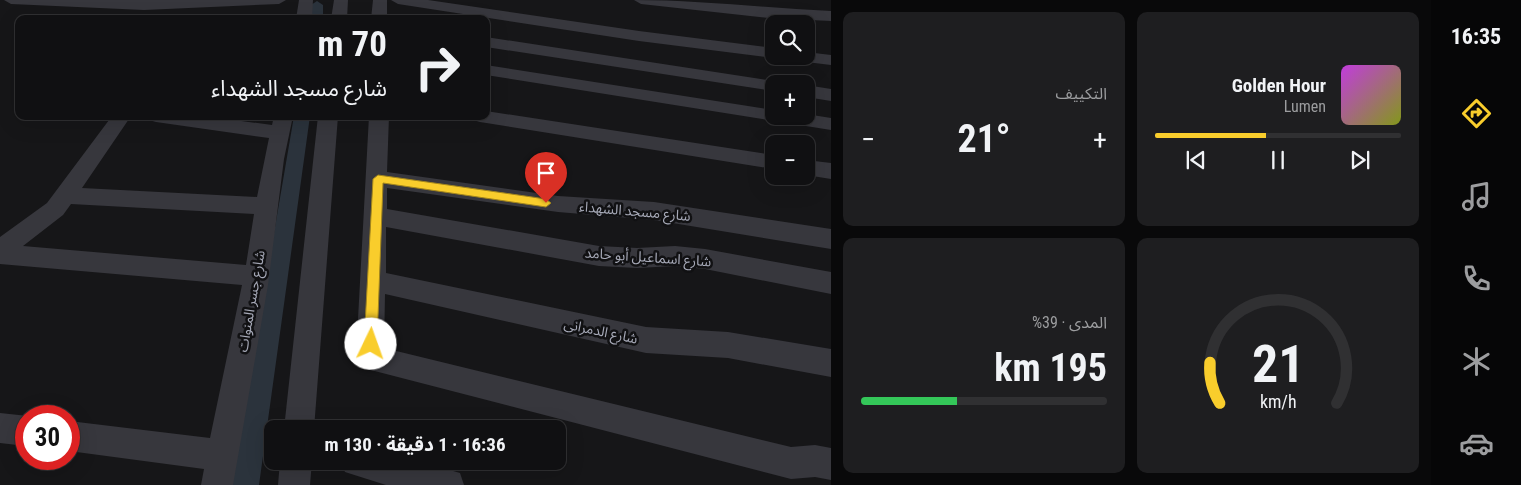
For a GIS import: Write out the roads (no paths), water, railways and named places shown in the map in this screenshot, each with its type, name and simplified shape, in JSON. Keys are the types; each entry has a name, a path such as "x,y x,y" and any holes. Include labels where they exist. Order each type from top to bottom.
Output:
{"street":[{"path":"11,0 105,6 208,5 279,0"},
{"path":"304,15 306,0"},
{"path":"339,15 341,0"},
{"path":"379,15 380,0"},
{"path":"398,0 639,36 765,52"},
{"path":"641,0 831,16"},
{"path":"200,15 208,5"},
{"path":"490,43 765,85"},
{"path":"815,58 831,60"},
{"path":"490,71 765,114"},
{"path":"815,93 831,95"},
{"path":"490,118 765,161"},
{"path":"0,250 46,218 119,120"},
{"path":"212,120 282,125"},
{"path":"300,420 328,120"},
{"path":"379,120 370,356 378,362 791,463 814,461 831,464"},
{"path":"815,122 831,124"},
{"name":"شارع جسر المنوات","path":"217,485 224,456 282,125"},
{"path":"815,168 831,171"},
{"name":"شارع مسجد الشهداء","path":"378,179 558,204 654,211 831,240"},
{"path":"64,195 267,206"},
{"name":"شارع اسماعيل أبو حامد","path":"376,216 600,256 637,258 675,256 705,259 831,283"},
{"path":"0,254 256,276"},
{"name":"شارع الدمرانى","path":"374,281 639,339 728,345 831,363"},
{"path":"0,428 15,430"},
{"path":"80,437 224,456"},
{"path":"294,485 295,470"},
{"path":"390,470 448,485"}],"waterway":[{"path":"316,15 317,5"},
{"path":"245,485 301,120"}]}
